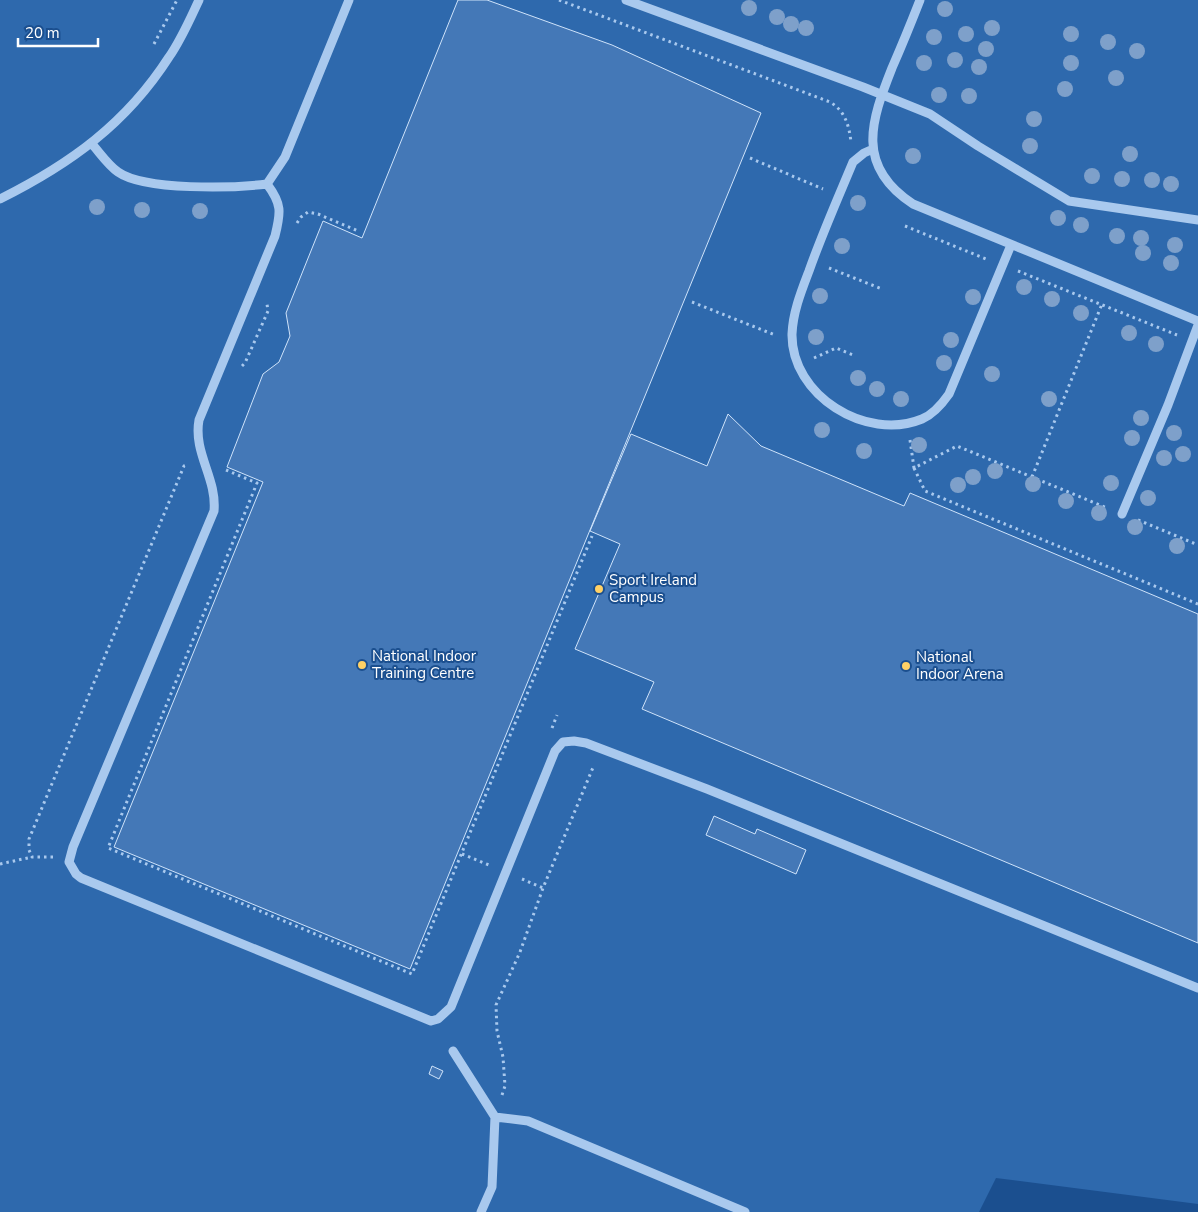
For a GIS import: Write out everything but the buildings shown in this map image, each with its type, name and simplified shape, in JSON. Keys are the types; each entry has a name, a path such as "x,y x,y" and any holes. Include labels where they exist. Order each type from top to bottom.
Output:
{"lane":[{"path":"0,199 50,174 92,144 119,120 145,91 170,56 199,0"},
{"path":"267,184 284,157 349,0"},
{"path":"626,0 882,94 930,114 978,146 1070,201 1198,220"},
{"path":"920,0 875,113 872,137 876,162 881,172 899,195 913,204 1198,323 1168,405 1122,514"},
{"path":"92,144 117,171 143,182 157,185 236,186 267,184"},
{"path":"873,149 864,152 853,162 812,262 793,319 792,336 799,365 812,387 823,399 839,410 870,422 889,424 921,419 940,406 950,394 1011,245"},
{"path":"267,184 279,204 280,215 275,236 199,420 197,437 213,491 214,510 77,838 69,862 80,878 431,1021 438,1019 450,1007 555,751 563,742 574,741 601,748 707,789 1198,988"},
{"path":"453,1051 495,1117 492,1187 481,1212"},
{"path":"495,1117 528,1121 745,1212"}],"path":[{"path":"150,50 177,0"},
{"path":"559,0 830,102 843,112 849,127 853,162"},
{"path":"750,158 839,196"},
{"path":"296,225 308,212 318,214 358,231"},
{"path":"905,226 1192,341"},
{"path":"812,262 882,289"},
{"path":"1032,477 1110,285"},
{"path":"239,368 245,363 268,311 267,301"},
{"path":"692,302 776,336 792,336"},
{"path":"799,365 836,348 853,355"},
{"path":"907,422 914,468 925,491 1198,604"},
{"path":"914,468 958,446 1198,545"},
{"path":"32,856 29,850 29,839 184,466 203,459"},
{"path":"225,470 257,483 108,848 412,974 592,536"},
{"path":"550,733 557,715"},
{"path":"495,1117 505,1086 503,1057 497,1031 496,1005 520,952 543,888 601,748"},
{"path":"0,864 32,856 71,857"}],"shaded area":[{"name":"Sport Ireland Campus","path":"0,0 1198,0 1198,1204 996,1178 979,1212 0,1212"}],"place":[{"name":"Sport Ireland Campus","path":"599,589"},
{"name":"National Indoor Training Centre","path":"362,665"},
{"name":"National Indoor Arena","path":"906,666"}]}
